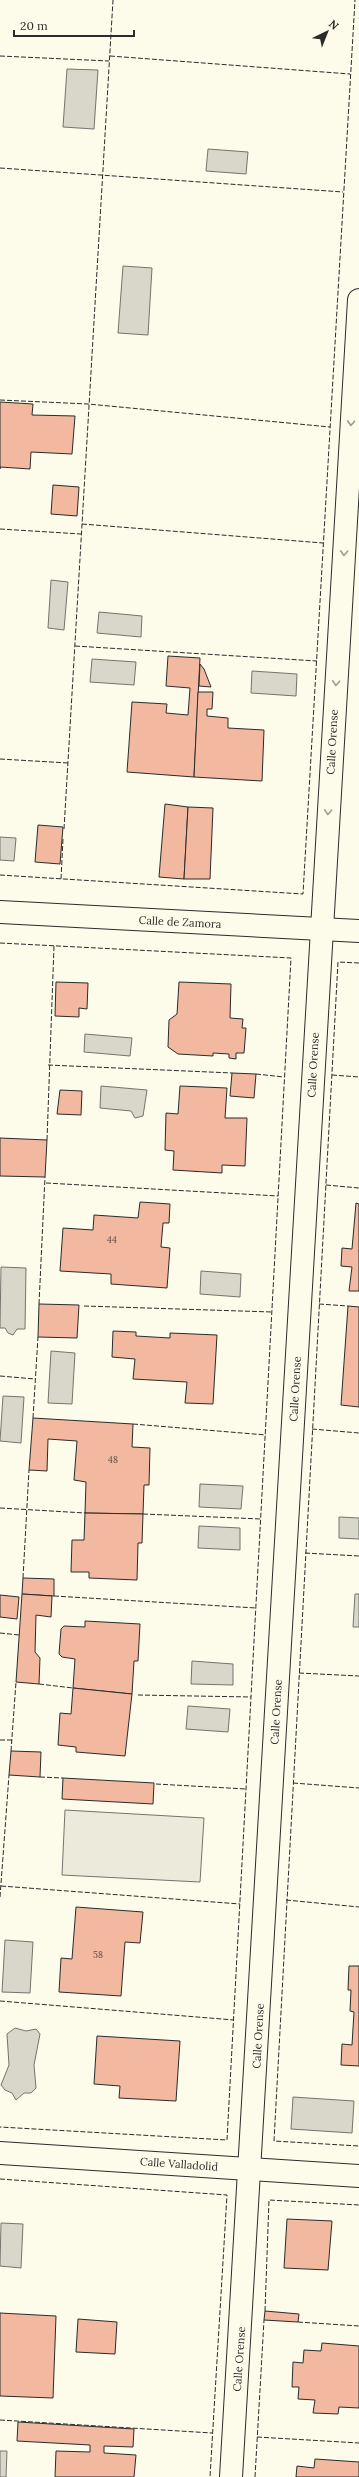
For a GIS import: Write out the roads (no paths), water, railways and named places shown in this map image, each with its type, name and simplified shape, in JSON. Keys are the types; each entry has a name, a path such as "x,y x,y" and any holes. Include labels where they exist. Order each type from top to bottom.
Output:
{"street":[{"name":"Calle Orense","path":"232,2477 251,2169 321,929 359,300"},
{"name":"Calle de Zamora","path":"0,912 359,931"},
{"name":"Calle Valladolid","path":"0,2153 359,2176"}]}
